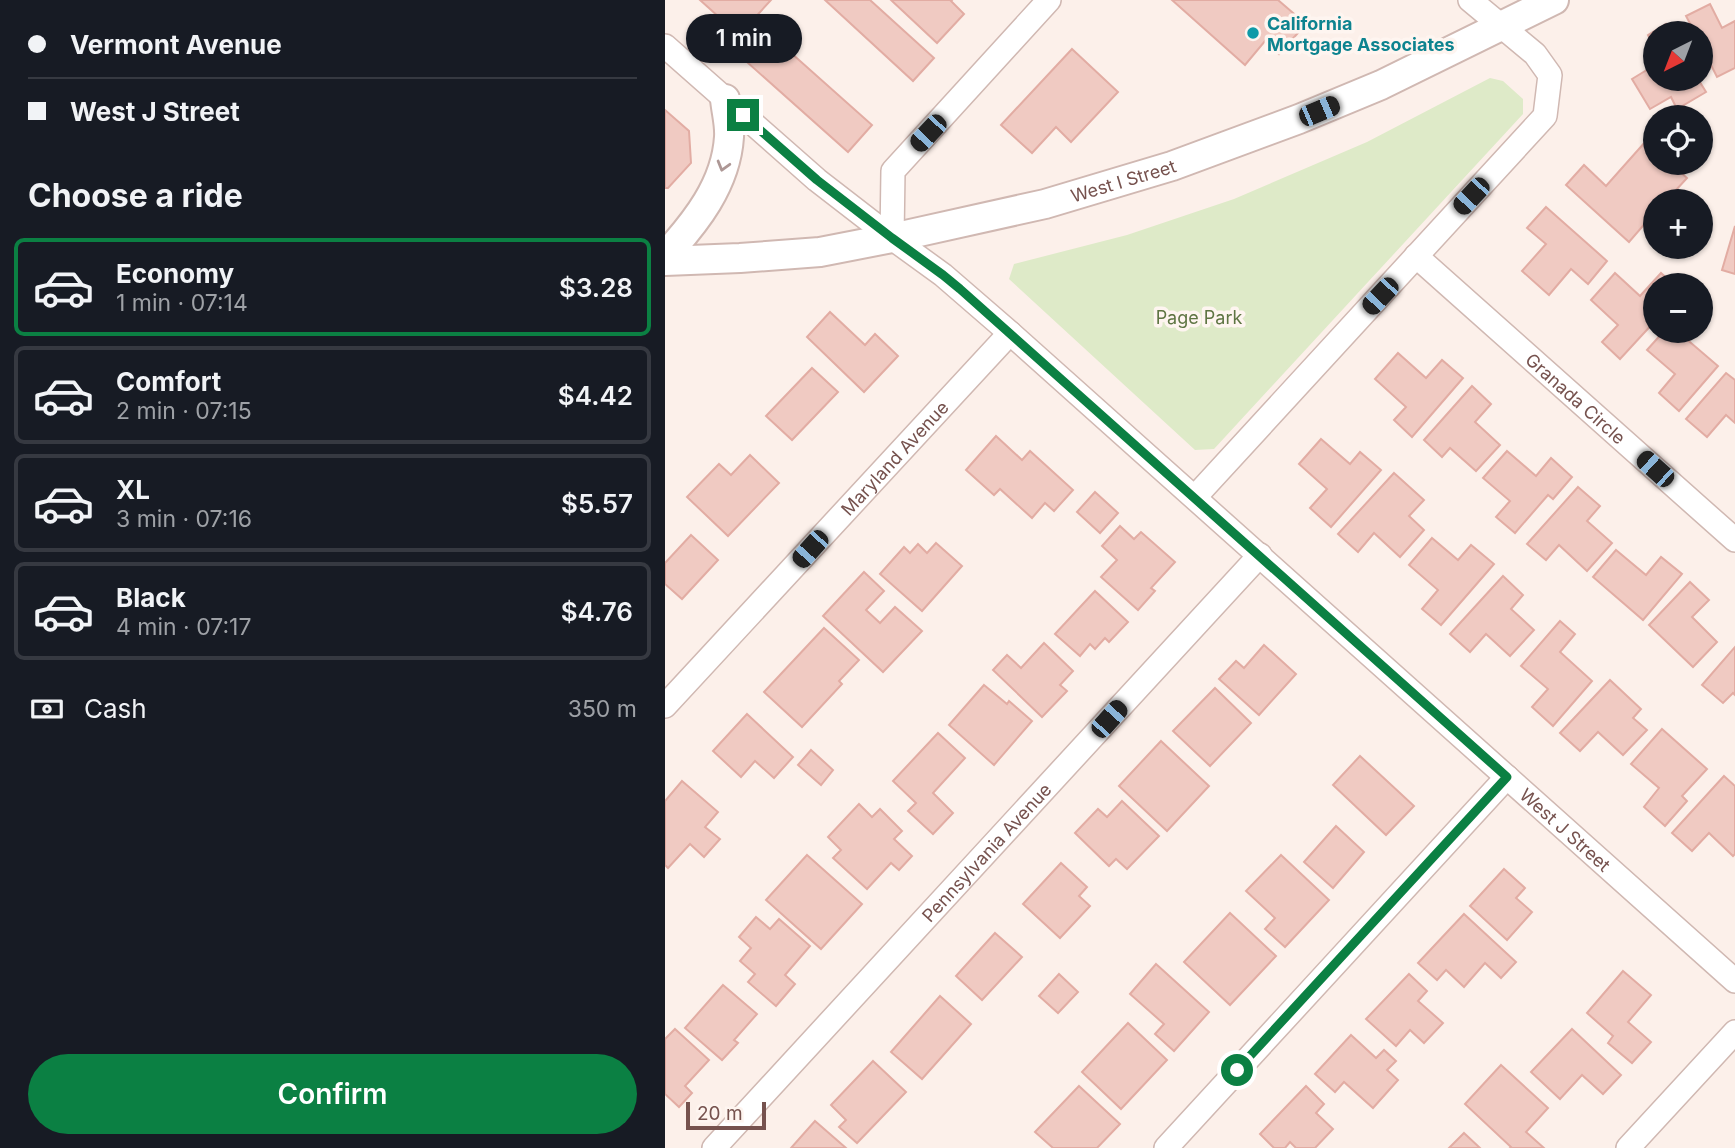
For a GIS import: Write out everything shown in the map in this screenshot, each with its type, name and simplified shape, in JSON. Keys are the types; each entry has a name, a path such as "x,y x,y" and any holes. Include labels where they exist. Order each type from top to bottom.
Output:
{"street":[{"path":"892,238 893,171 1049,0"},
{"path":"1195,497 1545,116 1550,75 1535,54 1470,0"},
{"name":"West I Street","path":"665,259 740,258 820,252 1045,204 1173,166 1299,120 1554,0"},
{"name":"West J Street","path":"665,46 817,180 943,275 1010,333 1735,981"},
{"path":"665,259 699,215 722,172 730,136 725,99"},
{"name":"Granada Circle","path":"1416,256 1735,541"},
{"name":"Maryland Avenue","path":"665,706 1010,333"},
{"name":"Pennsylvania Avenue","path":"714,1148 1260,555"},
{"path":"1166,1148 1507,777"},
{"path":"1628,1148 1735,1031"}],"green space":[{"name":"Page Park","path":"1490,78 1503,81 1523,99 1523,114 1214,449 1195,450 1009,279 1014,264 1127,235 1234,199 1367,142"}],"building":[{"path":"700,0 771,0 739,35"},
{"path":"825,0 870,0 934,58 913,81"},
{"path":"891,0 952,0 964,14 937,43"},
{"name":"California Mortgage Associates","path":"1172,0 1278,0 1306,24 1279,54 1265,41 1245,65"},
{"path":"1710,4 1722,28 1735,21 1735,68 1717,77 1713,69 1713,21 1689,21 1686,16"},
{"path":"772,36 872,125 848,152 748,63"},
{"path":"1072,49 1118,92 1071,142 1056,127 1032,153 1001,125"},
{"path":"1643,72 1643,91 1706,92 1684,105 1675,105 1671,97 1657,105 1648,105 1632,79"},
{"path":"665,110 689,131 691,163 668,188 665,188"},
{"path":"1643,144 1643,175 1684,175 1687,178 1677,189 1643,189 1643,226 1629,242 1566,185 1584,165 1606,186"},
{"path":"1546,207 1607,261 1588,284 1571,269 1549,295 1522,271 1546,244 1527,228"},
{"path":"1735,226 1735,274 1722,270"},
{"path":"1615,273 1640,296 1643,293 1643,334 1620,359 1602,342 1618,325 1591,300"},
{"path":"830,312 865,345 875,334 898,356 864,392 807,337"},
{"path":"1653,343 1691,343 1718,366 1679,411 1659,393 1675,374 1647,350"},
{"path":"1398,353 1426,378 1442,360 1463,378 1412,437 1394,420 1406,407 1375,379"},
{"path":"812,368 838,392 792,440 766,416"},
{"path":"1726,373 1735,380 1735,423 1726,415 1707,437 1686,419"},
{"path":"1472,386 1491,404 1475,422 1500,445 1476,471 1450,448 1442,457 1424,440"},
{"path":"996,436 1022,460 1030,451 1073,490 1054,511 1045,503 1032,518 1000,489 994,495 966,470"},
{"path":"1321,439 1350,464 1360,452 1381,470 1331,527 1310,508 1327,489 1299,464"},
{"path":"1507,451 1536,476 1551,458 1572,477 1553,499 1548,495 1515,533 1496,517 1510,501 1483,478"},
{"path":"750,455 779,483 728,536 687,497 719,464 731,475"},
{"path":"1394,473 1424,500 1409,516 1424,530 1400,557 1374,533 1358,552 1338,534"},
{"path":"1578,487 1600,506 1587,521 1612,543 1587,571 1559,545 1546,560 1527,544"},
{"path":"1095,492 1118,513 1100,533 1077,512"},
{"path":"1120,526 1134,539 1141,532 1175,562 1151,588 1155,591 1138,610 1101,577 1117,560 1102,546"},
{"path":"691,535 718,560 682,599 665,584 665,563"},
{"path":"1432,538 1458,560 1471,545 1494,564 1441,625 1422,609 1438,590 1409,565"},
{"path":"936,543 962,566 922,611 880,574 904,547 910,553 918,544 927,553"},
{"path":"1616,550 1646,575 1661,557 1682,574 1643,620 1593,577"},
{"path":"864,572 884,591 866,610 880,623 895,607 922,631 883,672 823,616"},
{"path":"1503,576 1523,595 1511,609 1534,630 1510,656 1486,634 1470,652 1450,634"},
{"path":"1690,582 1709,600 1692,617 1717,642 1693,667 1649,625"},
{"path":"1095,591 1128,622 1109,642 1105,638 1095,649 1090,644 1080,656 1055,634"},
{"path":"1560,621 1575,634 1560,652 1592,681 1553,726 1532,707 1548,689 1521,666"},
{"path":"824,628 859,660 839,681 842,684 802,727 764,692"},
{"path":"1044,643 1073,671 1060,685 1067,691 1042,717 993,670 1007,655 1021,668"},
{"path":"1264,645 1296,674 1259,715 1219,679 1236,661 1244,668"},
{"path":"1735,647 1735,695 1733,693 1723,703 1702,685"},
{"path":"1610,680 1641,709 1633,718 1647,730 1623,755 1598,732 1580,751 1560,733"},
{"path":"984,685 1007,704 1009,701 1032,721 994,765 949,725"},
{"path":"1215,688 1251,723 1210,766 1173,731"},
{"path":"747,714 793,757 774,778 755,761 741,777 713,751"},
{"path":"1662,729 1707,769 1682,796 1687,801 1665,826 1644,807 1659,788 1631,764"},
{"path":"938,733 965,758 933,793 953,813 933,834 908,811 916,803 893,781"},
{"path":"1161,741 1209,786 1167,831 1119,786"},
{"path":"811,750 833,770 821,785 798,765"},
{"path":"1360,756 1414,806 1386,835 1333,785"},
{"path":"1724,776 1735,786 1735,854 1733,856 1709,833 1692,851 1672,833"},
{"path":"682,781 718,812 705,827 720,839 704,857 690,844 668,868 665,865 665,801"},
{"path":"1122,801 1159,836 1127,869 1116,859 1109,866 1075,833 1098,809 1107,817"},
{"path":"859,804 872,817 880,809 902,831 894,839 912,856 899,870 891,863 867,889 833,858 841,850 828,837"},
{"path":"1336,826 1364,852 1333,888 1304,862"},
{"path":"807,855 862,904 821,949 766,900"},
{"path":"1281,855 1329,900 1285,947 1265,929 1275,918 1246,891"},
{"path":"1061,863 1087,887 1079,896 1090,906 1060,938 1023,904"},
{"path":"1504,869 1525,888 1516,898 1532,912 1507,940 1470,906"},
{"path":"1230,913 1276,956 1230,1005 1184,962"},
{"path":"1464,914 1516,962 1501,978 1485,963 1464,987 1446,970 1437,980 1418,963"},
{"path":"756,917 770,929 779,919 810,946 785,975 795,984 776,1006 748,982 755,974 740,961 751,948 739,937"},
{"path":"995,933 1022,957 982,1000 956,976"},
{"path":"1156,964 1209,1012 1174,1051 1155,1034 1164,1024 1130,994"},
{"path":"1623,971 1651,995 1628,1022 1651,1042 1632,1063 1608,1043 1613,1036 1587,1013"},
{"path":"1059,974 1078,992 1058,1013 1039,996"},
{"path":"1409,974 1427,991 1418,1001 1443,1023 1424,1043 1410,1030 1396,1046 1366,1019"},
{"path":"723,985 757,1014 734,1040 738,1043 722,1060 685,1028"},
{"path":"940,996 971,1024 922,1079 891,1052"},
{"path":"1128,1023 1167,1060 1121,1109 1082,1072"},
{"path":"675,1029 709,1060 685,1086 692,1093 679,1107 665,1094 665,1039"},
{"path":"1572,1029 1621,1075 1603,1094 1582,1075 1560,1099 1531,1072"},
{"path":"1351,1035 1376,1058 1384,1050 1396,1061 1387,1070 1398,1080 1373,1108 1344,1082 1335,1092 1315,1074"},
{"path":"873,1061 906,1092 857,1143 839,1127 846,1120 831,1105"},
{"path":"1501,1065 1548,1108 1526,1132 1544,1148 1510,1148 1465,1104"},
{"path":"1079,1086 1120,1124 1097,1148 1053,1148 1035,1132"},
{"path":"1306,1086 1324,1104 1316,1113 1333,1129 1315,1148 1296,1148 1290,1142 1285,1148 1274,1148 1260,1134"},
{"path":"815,1121 846,1148 791,1148"},
{"path":"1464,1133 1480,1148 1449,1148"}],"place":[{"name":"California Mortgage Associates","path":"1253,33"}],"route":[{"path":"743,115 817,180 960,289 1507,777 1237,1070"}]}
